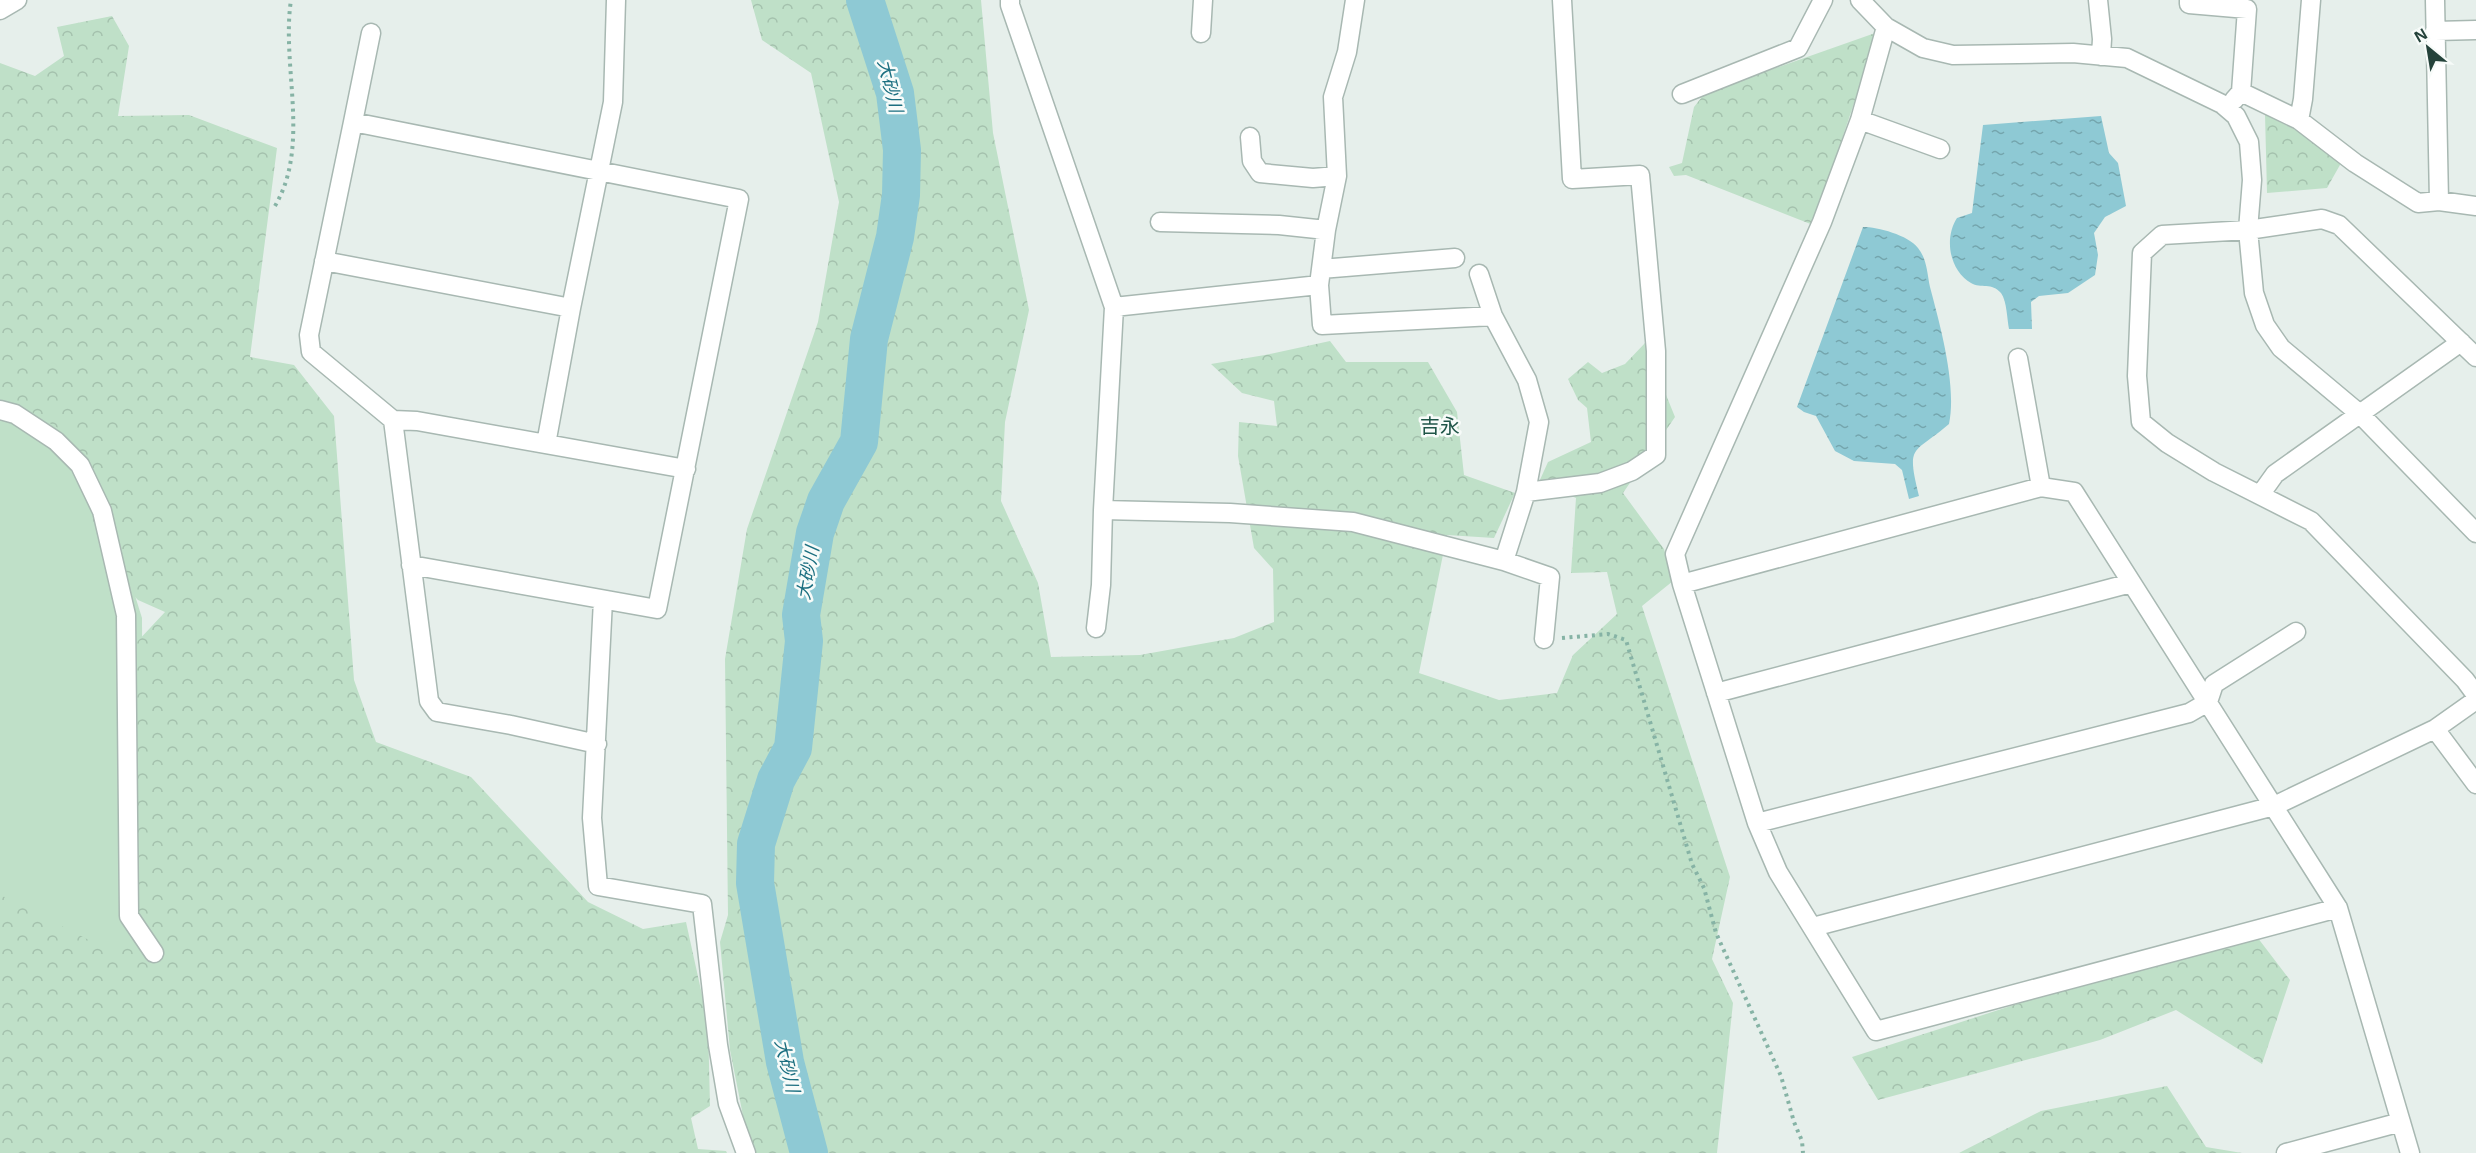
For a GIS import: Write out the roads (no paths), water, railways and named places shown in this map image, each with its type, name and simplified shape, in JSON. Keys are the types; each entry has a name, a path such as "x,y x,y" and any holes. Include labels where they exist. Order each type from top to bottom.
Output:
{"street":[{"path":"0,10 17,0"},
{"path":"546,444 613,102 616,0"},
{"path":"1010,0 1114,307 1101,585 1096,628"},
{"path":"1201,33 1203,0"},
{"path":"1355,0 1347,52 1333,97 1337,176 1320,277 1322,325 1493,316"},
{"path":"1526,492 1600,483 1632,471 1656,455 1656,351 1640,175 1572,179 1562,0"},
{"path":"1682,94 1798,48 1823,0"},
{"path":"1860,0 1886,27 1923,48 1953,55 2073,53 2127,58 2194,89 2227,108 2236,116 2249,142 2252,180 2248,230 2254,293 2265,325 2281,348 2361,415 2476,533"},
{"path":"2098,0 2102,39 2101,56"},
{"path":"2189,0 2189,4 2247,9 2241,92 2227,108"},
{"path":"2299,120 2303,99 2311,0"},
{"path":"2435,0 2439,201"},
{"path":"1886,27 1860,120 1822,222 1675,554 1682,584 1757,823 1778,872 1876,1031 2338,908"},
{"path":"2435,31 2476,30"},
{"path":"371,33 309,335 311,352 393,420 417,421 686,470"},
{"path":"2241,92 2299,120 2355,163 2418,203 2439,201 2476,206"},
{"path":"1860,120 1940,149"},
{"path":"353,123 739,199 657,609 411,565"},
{"path":"1251,137 1252,161 1260,173 1313,178 1337,176"},
{"path":"2476,357 2339,225 2322,219 2248,230 2162,235 2142,253 2137,376 2141,422 2167,443 2214,472 2311,522 2465,680 2476,695"},
{"path":"1160,222 1278,225 1326,231"},
{"path":"1114,307 1455,258"},
{"path":"324,261 571,308"},
{"path":"1479,274 1493,316 1527,380 1539,422 1526,492 1504,561"},
{"path":"2260,495 2275,474 2461,342"},
{"path":"2018,358 2041,487"},
{"path":"0,410 15,414 56,441 80,465 102,511 126,615 129,916 154,953"},
{"path":"393,420 429,701 437,712 597,744"},
{"path":"1682,584 2041,487 2074,492 2338,908 2410,1153"},
{"path":"1103,510 1230,513 1353,522 1504,561 1550,577 1544,639"},
{"path":"1716,693 2131,583"},
{"path":"603,600 592,818 598,886 702,904 718,1045 727,1095 746,1153"},
{"path":"1757,823 2189,713 2208,702 2214,684 2296,632"},
{"path":"1813,927 2274,806 2435,729 2476,700"},
{"path":"2435,729 2476,784"},
{"path":"2286,1153 2401,1122"}],"water":[{"path":"2101,116 2109,153 2118,163 2126,206 2105,217 2094,233 2098,255 2095,275 2068,293 2039,296 2031,302 2032,329 2009,329 2006,306 2001,293 1994,288 1971,283 1958,270 1951,253 1951,235 1957,218 1972,213 1983,125"},
{"path":"1863,227 1877,228 1907,239 1921,252 1946,355 1951,391 1949,424 1920,446 1916,452 1913,467 1919,496 1909,499 1902,470 1895,464 1854,461 1835,451 1816,416 1797,407"}],"waterway":[{"name":"大砂川","path":"809,1153 785,1062 755,883 756,844 776,780 793,748 804,641 801,615 815,533 826,501 859,442 869,339 895,237 901,195 902,150 895,93 865,0"}],"district":[{"name":"吉永","path":"1440,426"}]}
